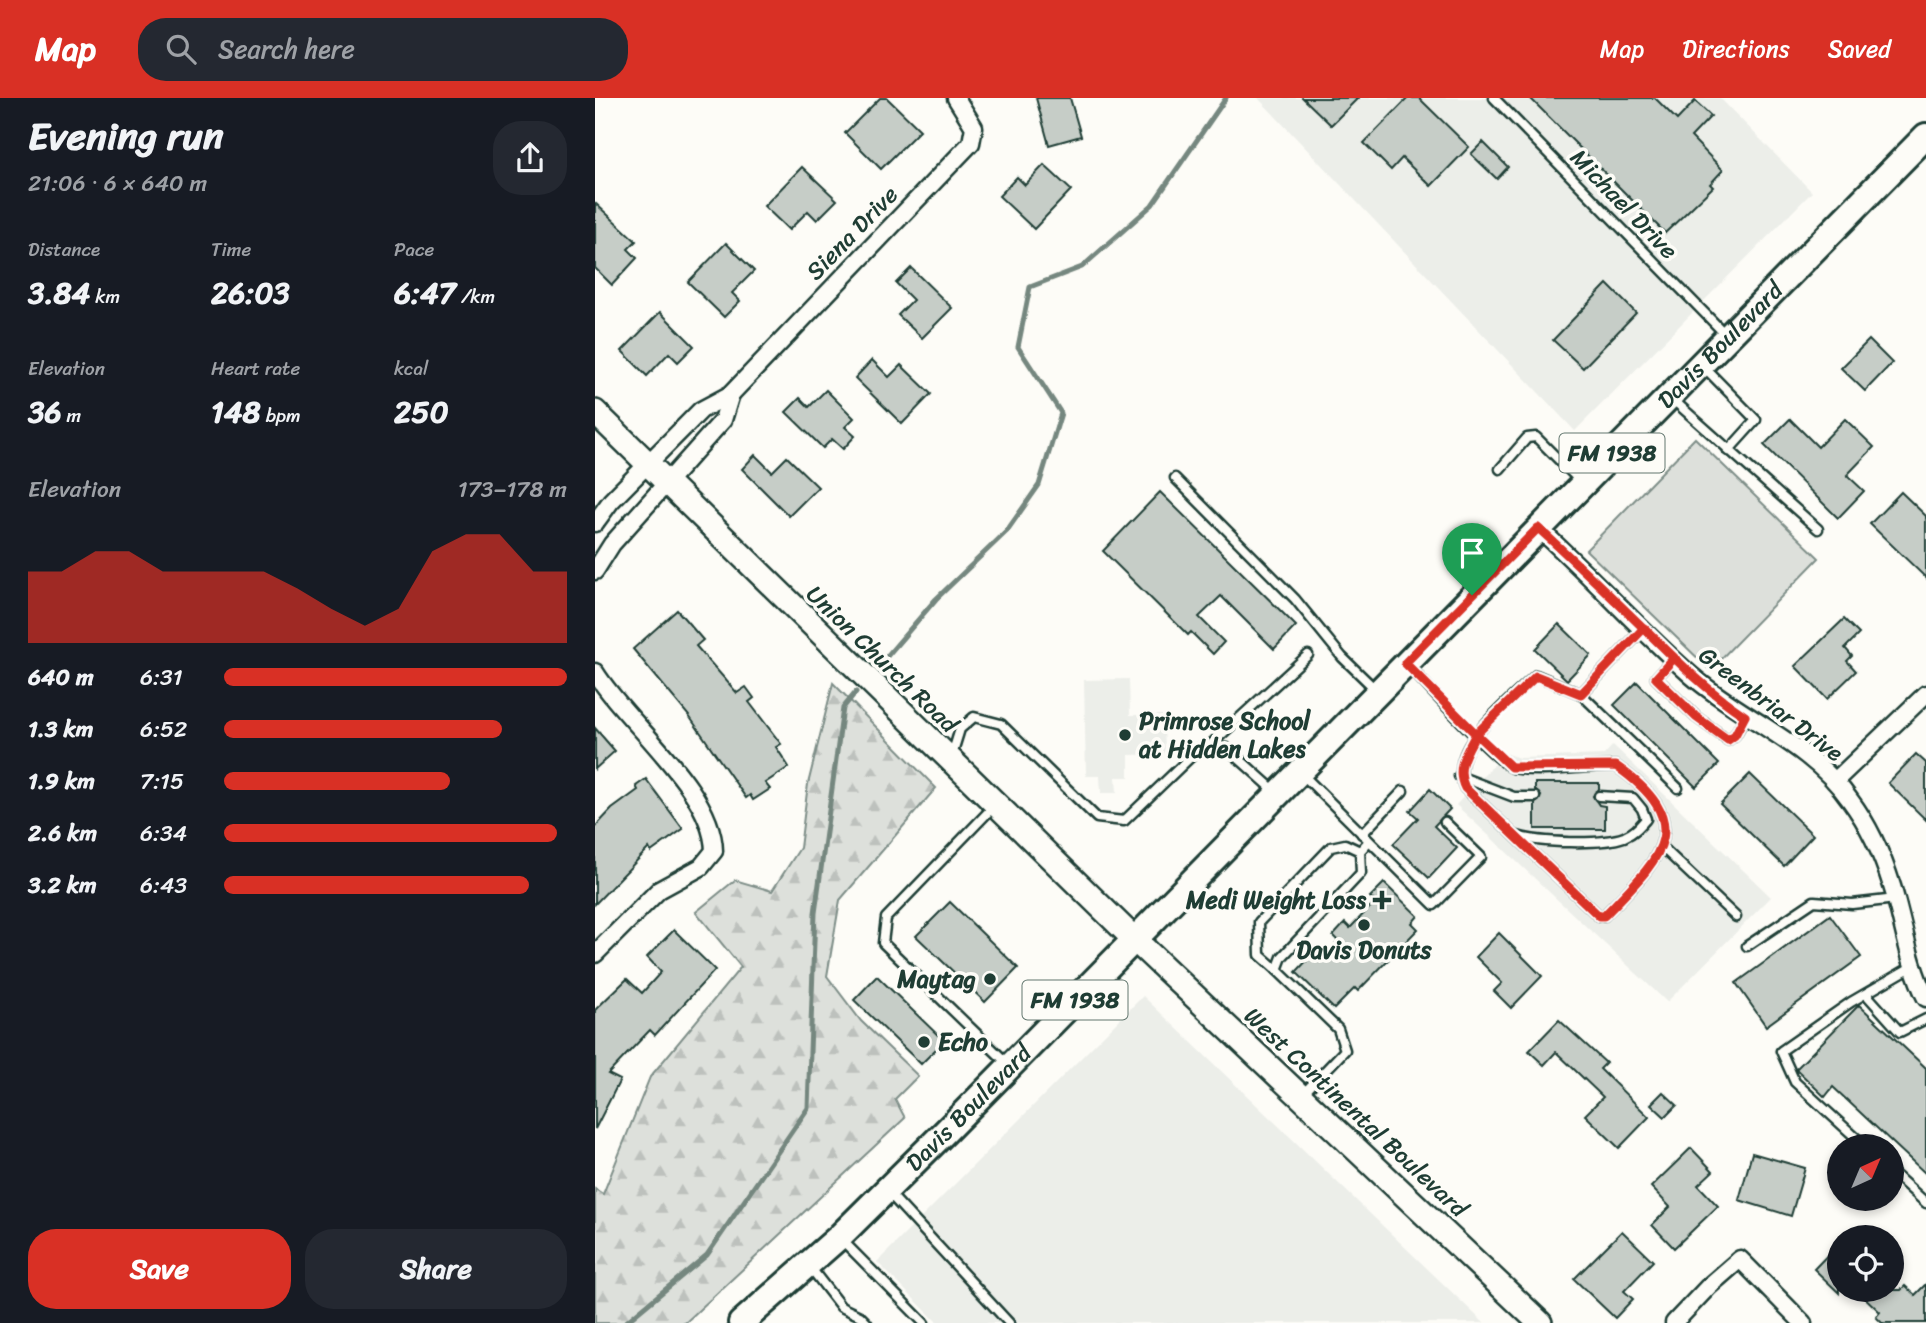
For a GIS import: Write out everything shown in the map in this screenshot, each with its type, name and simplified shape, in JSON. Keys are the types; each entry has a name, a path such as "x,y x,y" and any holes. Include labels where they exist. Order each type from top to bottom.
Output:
{"main road":[{"name":"Davis Boulevard","path":"741,1323 839,1237 1010,1066 1926,136"}],"street":[{"name":"Siena Drive","path":"595,523 611,501 701,410 731,394 971,142 974,127 956,98"},
{"name":"Siena Drive","path":"595,571 604,553 723,420 731,394"},
{"name":"Union Church Road","path":"595,412 1135,940"},
{"name":"Greenbriar Drive","path":"1538,528 1674,658 1745,716 1811,759 1851,800 1877,849 1896,899 1913,966 1926,998"},
{"path":"595,672 606,690 684,782 710,828 714,851 701,867 659,890 595,954"},
{"path":"1835,781 1926,694"},
{"name":"West Continental Boulevard","path":"1135,940 1302,1095 1540,1323"},
{"path":"1674,1323 1709,1286 1740,1259 1803,1323"}],"lane":[{"name":"Michael Drive","path":"1494,98 1727,336"},
{"path":"1700,363 1755,420 1728,451"},
{"path":"1669,396 1818,529"},
{"path":"1500,469 1527,438 1537,437 1583,483"},
{"path":"1175,478 1296,599 1342,657 1377,691"},
{"path":"1581,694 1644,628"},
{"path":"1208,747 1308,655"},
{"path":"1674,658 1656,678 1696,717 1728,740 1735,735 1745,716"},
{"path":"1405,663 1476,734 1511,767 1616,766 1652,798 1662,820 1665,836 1663,848 1653,865 1604,916 1599,916 1465,788 1459,776 1463,758 1476,734 1536,676 1581,694 1678,788"},
{"path":"950,761 960,729 974,718 1001,724 1097,818 1124,821 1200,748 1227,748 1277,793"},
{"path":"1299,771 1434,905 1481,857 1445,822"},
{"path":"1459,776 1514,797 1535,797"},
{"path":"1362,834 1403,791"},
{"path":"1515,835 1532,841 1622,838 1637,830 1646,819 1633,799 1599,796"},
{"path":"995,805 887,918 883,943 1010,1066"},
{"path":"1277,970 1282,957 1361,873 1360,851 1369,841"},
{"path":"1302,1095 1345,1049 1338,1029 1260,955 1259,922 1331,847 1345,844 1360,851"},
{"path":"1663,848 1736,917"},
{"path":"1747,946 1814,901 1852,904 1896,899"},
{"path":"1852,1134 1795,1082 1781,1051 1866,993 1913,966"},
{"path":"1866,993 1900,1032 1926,1019"},
{"path":"1904,1183 1926,1203"},
{"path":"886,1190 1009,1323"},
{"path":"839,1237 924,1323"},
{"path":"808,1265 841,1307 860,1315 867,1323"}],"shaded area":[{"path":"1258,98 1720,98 1812,192 1575,431"},
{"name":"Primrose School at Hidden Lakes","path":"1129,679 1130,715 1164,715 1165,754 1129,755 1129,777 1116,777 1117,793 1101,793 1100,776 1086,776 1084,680"},
{"path":"1613,745 1771,897 1667,1002 1456,805 1505,753 1519,758 1604,755"},
{"path":"1143,996 1484,1323 938,1323 877,1262"}],"green space":[{"path":"1695,438 1819,558 1710,670 1586,550"},
{"path":"833,683 936,788 840,900 827,976 861,1021 918,1076 895,1099 905,1118 685,1323 595,1323 595,1189 603,1194 650,1077 741,967 696,912 735,880 772,891 800,848 808,784"}],"building":[{"path":"880,98 887,98 920,130 881,169 845,133"},
{"path":"1036,98 1070,98 1081,136 1049,145"},
{"path":"1303,98 1358,98 1331,125"},
{"path":"1408,98 1419,98 1469,147 1431,186 1402,158 1391,170 1364,143"},
{"path":"1530,98 1655,98 1677,120 1695,101 1711,116 1691,137 1723,170 1710,184 1713,187 1665,233"},
{"path":"1483,142 1508,167 1497,179 1471,154"},
{"path":"1044,165 1071,190 1034,229 999,196 1017,177 1025,185"},
{"path":"802,167 837,200 817,220 808,211 789,230 764,206"},
{"path":"595,203 636,241 628,249 637,258 612,285 595,268"},
{"path":"726,243 754,271 732,293 740,301 724,317 688,282"},
{"path":"911,268 952,308 922,338 898,315 913,300 896,283"},
{"path":"1607,284 1636,313 1583,368 1553,340"},
{"path":"660,312 694,346 678,362 669,353 647,376 622,351"},
{"path":"1869,340 1892,363 1865,391 1841,368"},
{"path":"872,360 889,377 901,365 931,394 902,424 855,378"},
{"path":"826,390 854,418 845,427 855,436 843,449 832,439 823,448 786,412 800,398 809,407"},
{"path":"1790,419 1818,447 1845,419 1874,447 1847,475 1864,491 1838,518 1764,445"},
{"path":"755,455 772,472 787,457 818,487 789,516 742,469"},
{"path":"1160,492 1296,626 1274,649 1221,596 1199,617 1224,642 1213,654 1191,632 1188,635 1103,551"},
{"path":"1901,492 1926,516 1926,578 1870,524"},
{"path":"677,610 703,640 696,646 737,693 746,687 754,698 749,702 781,744 776,747 789,767 765,783 770,789 753,800 750,795 746,798 689,716 633,649"},
{"path":"1844,619 1859,634 1845,648 1852,656 1847,661 1856,671 1827,699 1795,666"},
{"path":"1559,624 1591,655 1567,680 1535,649"},
{"path":"1637,682 1719,764 1696,787 1614,705"},
{"path":"595,728 615,751 595,769"},
{"path":"1916,754 1926,763 1926,820 1888,783"},
{"path":"1750,774 1813,835 1784,866 1720,804"},
{"path":"646,779 683,829 651,852 649,848 595,904 595,827 612,809 638,790 636,786"},
{"path":"1535,783 1599,783 1599,789 1593,796 1599,805 1605,806 1605,829 1535,829 1535,804 1541,796 1535,790"},
{"path":"1430,789 1450,809 1434,826 1457,848 1429,878 1393,844 1418,818 1410,811"},
{"path":"1384,883 1418,916 1412,923 1418,929 1358,991 1355,988 1334,1009 1296,972 1312,955 1319,962 1338,941 1333,936 1345,923 1350,928 1375,902 1370,897"},
{"path":"950,902 1018,968 985,1002 916,936"},
{"path":"1830,915 1861,957 1766,1026 1736,983"},
{"path":"674,930 715,970 655,1035 650,1030 608,1074 620,1080 595,1129 595,1010 627,979 642,993 661,972 647,957"},
{"path":"1499,933 1542,976 1511,1008 1494,991 1502,983 1476,957"},
{"path":"877,976 944,1041 921,1064 854,1000"},
{"path":"1859,1005 1926,1068 1926,1174 1904,1153 1904,1134 1883,1134 1833,1087 1825,1097 1796,1069"},
{"path":"1559,1020 1606,1063 1600,1069 1649,1117 1619,1148 1585,1115 1603,1097 1556,1052 1544,1065 1529,1051"},
{"path":"1663,1092 1677,1105 1665,1117 1651,1104"},
{"path":"1691,1148 1713,1171 1698,1185 1718,1206 1674,1248 1652,1225 1670,1207 1651,1187"},
{"path":"1752,1153 1805,1168 1791,1216 1739,1200"},
{"path":"1622,1231 1653,1261 1624,1291 1633,1299 1615,1318 1574,1279"},
{"path":"1827,1255 1827,1281 1814,1269"},
{"path":"1926,1284 1926,1323 1882,1323 1876,1317 1880,1312 1870,1302 1904,1302 1905,1286 1915,1295"}],"waterway":[{"path":"876,669 936,599 1006,532 1039,485 1061,413 1018,347 1030,287 1082,267 1152,205 1226,98"},
{"path":"625,1323 707,1255 808,1108 815,913 843,708 856,692"}],"place":[{"name":"Primrose School at Hidden Lakes","path":"1125,735"},
{"name":"Medi Weight Loss","path":"1382,900"},
{"name":"Davis Donuts","path":"1364,925"},
{"name":"Maytag","path":"990,979"},
{"name":"Echo","path":"924,1042"}],"route":[{"path":"1472,595 1405,663 1476,734 1463,758 1459,776 1465,788 1599,916 1604,916 1653,865 1663,848 1665,836 1662,820 1652,798 1616,766 1511,767 1496,756 1476,734 1536,676 1581,694 1644,628 1674,658 1690,674 1745,716 1735,735 1728,740 1677,700 1656,678 1674,658 1644,628 1590,576 1538,528 1472,595"}]}
